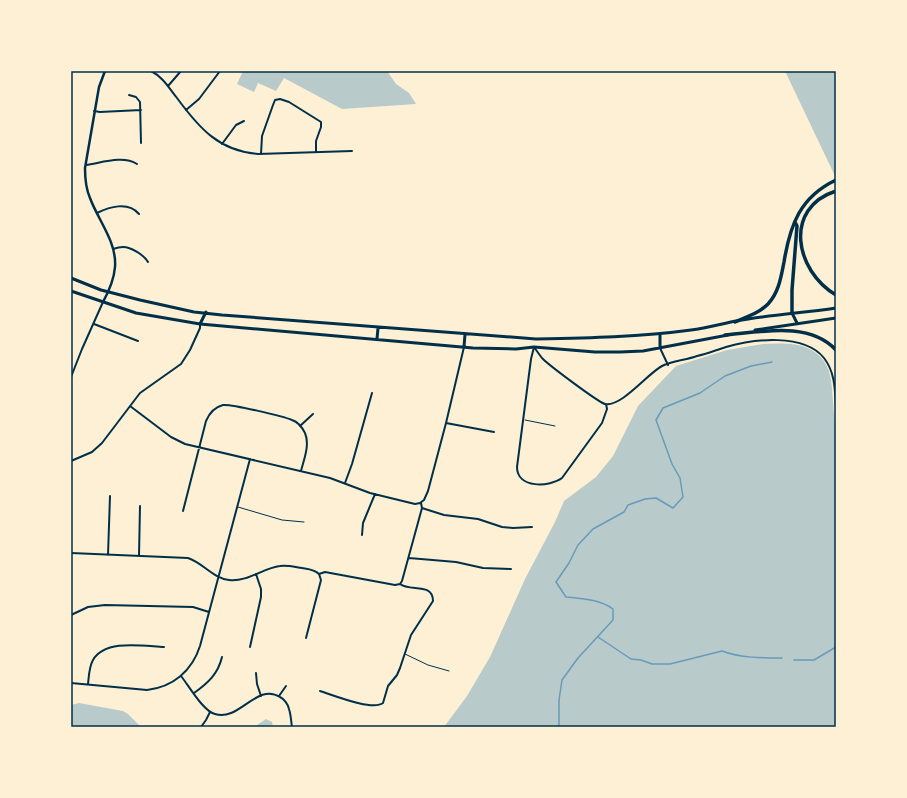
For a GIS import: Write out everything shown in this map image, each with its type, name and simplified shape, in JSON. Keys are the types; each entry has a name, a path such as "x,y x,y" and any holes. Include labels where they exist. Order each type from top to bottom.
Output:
{"highway":[{"path":"735,322 759,311 767,305 776,293 781,279 789,235 799,211 810,197 823,187 836,180"},
{"path":"836,191 826,195 813,205 804,219 800,235 803,253 810,270 821,284 836,295"},
{"path":"792,313 792,290 797,226 795,222"},
{"path":"725,335 774,331 810,334 829,343 836,350"}],"main road":[{"path":"71,278 108,291 194,312 378,328 536,339 578,339 660,334 792,313 836,308"},
{"path":"71,291 136,313 200,324 464,347 516,349 534,347 595,352 643,351 725,335 836,318"},
{"path":"200,324 206,312"},
{"path":"792,313 797,324"},
{"path":"377,339 378,328"},
{"path":"464,347 465,334"},
{"path":"660,334 660,347"},
{"path":"534,347 536,339"}],"street":[{"path":"71,377 108,291 115,268 113,249 88,193 85,175 85,165 94,111 100,82 105,71"},
{"path":"151,71 160,77 168,86 200,127 222,144 244,152 261,154 352,151"},
{"path":"168,86 180,71"},
{"path":"186,110 199,99 220,71"},
{"path":"129,94 139,99 141,104 141,144"},
{"path":"261,154 262,136 272,105 276,100 280,99 289,102 321,122 321,127 316,141 316,152"},
{"path":"94,111 141,110"},
{"path":"222,144 236,125 244,121"},
{"path":"85,165 123,160 131,161 137,164"},
{"path":"97,213 117,206 132,209 139,214"},
{"path":"113,249 121,247 127,248 142,255 148,262"},
{"path":"94,324 138,341"},
{"path":"71,461 89,454 99,446 142,390 181,364 190,350 200,328 200,324"},
{"path":"534,347 544,360 592,397 603,404 606,404 613,403 622,398 664,365 726,347 752,342 770,340 789,341 810,347 824,358 834,378 836,407"},
{"path":"130,406 185,444 301,471 345,483 375,494 415,504 424,500 428,491 464,347"},
{"path":"534,347 530,359 517,467 518,475 523,481 528,483 549,484 559,480 567,472 602,423 607,409 606,404"},
{"path":"660,347 668,365"},
{"path":"345,483 352,464 372,393"},
{"path":"182,511 206,422 210,415 224,405 231,405 288,418 300,426 305,434 307,444 301,471"},
{"path":"300,426 313,414"},
{"path":"446,423 494,432"},
{"path":"71,683 147,690 164,686 181,676 192,663 198,652 210,612 250,459"},
{"path":"362,535 364,520 375,494"},
{"path":"108,554 110,496"},
{"path":"400,584 409,558 422,508 420,503"},
{"path":"139,556 140,506"},
{"path":"422,508 444,515 478,520 502,527 513,528 532,526"},
{"path":"71,553 188,558 219,577 236,580 274,567 286,565 314,570 319,574 321,580 306,638"},
{"path":"409,558 456,562 483,568 511,569"},
{"path":"319,574 325,572 395,585 400,584 407,588 426,589 431,593 433,598 432,603 411,635 399,672 388,686 385,699 380,705 363,704 320,691"},
{"path":"250,646 261,597 261,589 256,574"},
{"path":"71,615 88,607 105,605 193,607 210,612"},
{"path":"88,684 93,660 104,649 116,646 164,647"},
{"path":"194,693 213,677 219,668 222,657"},
{"path":"256,673 260,696"},
{"path":"181,676 210,712 218,715 228,715 260,696 270,694 279,696 288,706 292,727"},
{"path":"279,696 286,686"},
{"path":"201,727 210,712"}],"lane":[{"path":"522,419 555,426"},
{"path":"238,507 282,520 304,522"},
{"path":"405,654 449,671"}],"shaded area":[{"path":"243,71 387,71 396,84 409,93 416,104 342,109 284,78 276,91 258,83 254,92 237,84"},
{"path":"785,71 836,71 835,176"},
{"path":"780,343 804,347 818,354 829,370 835,419 836,452 836,727 444,727 467,696 490,657 525,579 555,522 564,501 596,477 613,456 638,406 676,366 727,350 763,344"},
{"path":"79,703 123,711 141,727 71,727 71,705"},
{"path":"266,719 272,722 273,727 254,727"}],"waterway":[{"path":"558,727 559,700 562,680 578,658 613,620 613,609 596,601 566,597 556,582 569,563 578,545 593,529 624,512 628,505 645,499 656,498 673,508 683,497 680,478 672,464 656,420 663,408 700,393 725,376 751,366 772,362"},
{"path":"598,637 631,659 641,660 652,664 670,664 722,651 759,658 782,658"},
{"path":"794,660 814,660 836,647"}]}
